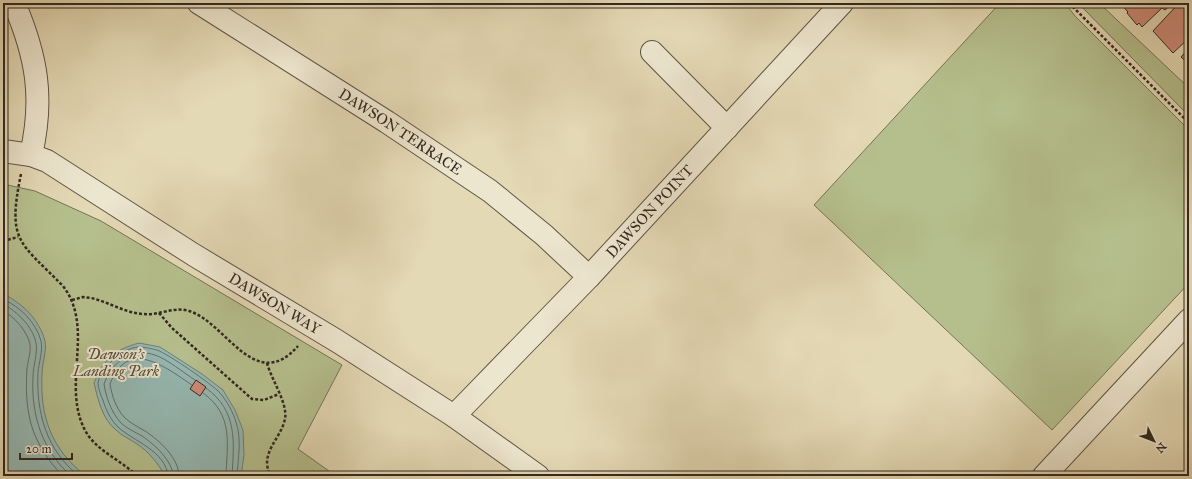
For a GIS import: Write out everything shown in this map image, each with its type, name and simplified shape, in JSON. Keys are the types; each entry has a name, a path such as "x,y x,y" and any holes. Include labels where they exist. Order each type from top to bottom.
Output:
{"street":[{"path":"14,3 23,25 35,63 38,95 37,127 26,164"},
{"name":"DAWSON TERRACE","path":"199,3 387,122 490,191 544,235 589,277"},
{"name":"DAWSON POINT","path":"454,416 589,277 842,3"},
{"path":"652,52 727,128"},
{"name":"DAWSON WAY","path":"3,152 26,164 47,161 454,416 538,476"},
{"path":"1044,476 1189,320"}],"path":[{"path":"1070,3 1189,123"},
{"path":"26,164 15,210 16,232 31,255 63,286 72,300 78,329 75,380 78,413 87,433 94,443 120,461 137,476"},
{"path":"3,241 18,237"},
{"path":"72,300 83,297 91,298 106,301 134,313 148,315 175,309 193,312 215,328 244,354 267,363 283,359 298,346"},
{"path":"158,313 216,370 254,400 264,400 279,394"},
{"path":"267,363 286,416 268,456 267,468 271,476"}],"green space":[{"path":"1000,3 1065,3 1075,16 1189,130 1189,283 1052,430 814,205"},
{"path":"1078,3 1099,3 1189,88 1189,116"},
{"name":"Dawson's Landing Park","path":"3,184 35,191 101,221 342,365 298,449 336,476 3,476"}],"water":[{"path":"3,294 23,307 39,326 45,341 45,353 42,370 42,390 43,404 50,431 64,455 86,476 3,476"},
{"path":"139,343 160,347 202,374 223,390 235,410 243,430 244,455 241,476 165,476 149,454 121,434 107,420 101,408 94,383 106,362 116,352"}],"building":[{"path":"1173,3 1165,10 1162,8 1142,27 1139,23 1137,25 1127,13 1128,12 1121,4"},
{"path":"1179,3 1189,3 1189,38 1173,53 1153,31"},
{"path":"1189,48 1189,64 1181,57"},
{"path":"196,380 206,387 200,396 190,389"}]}
